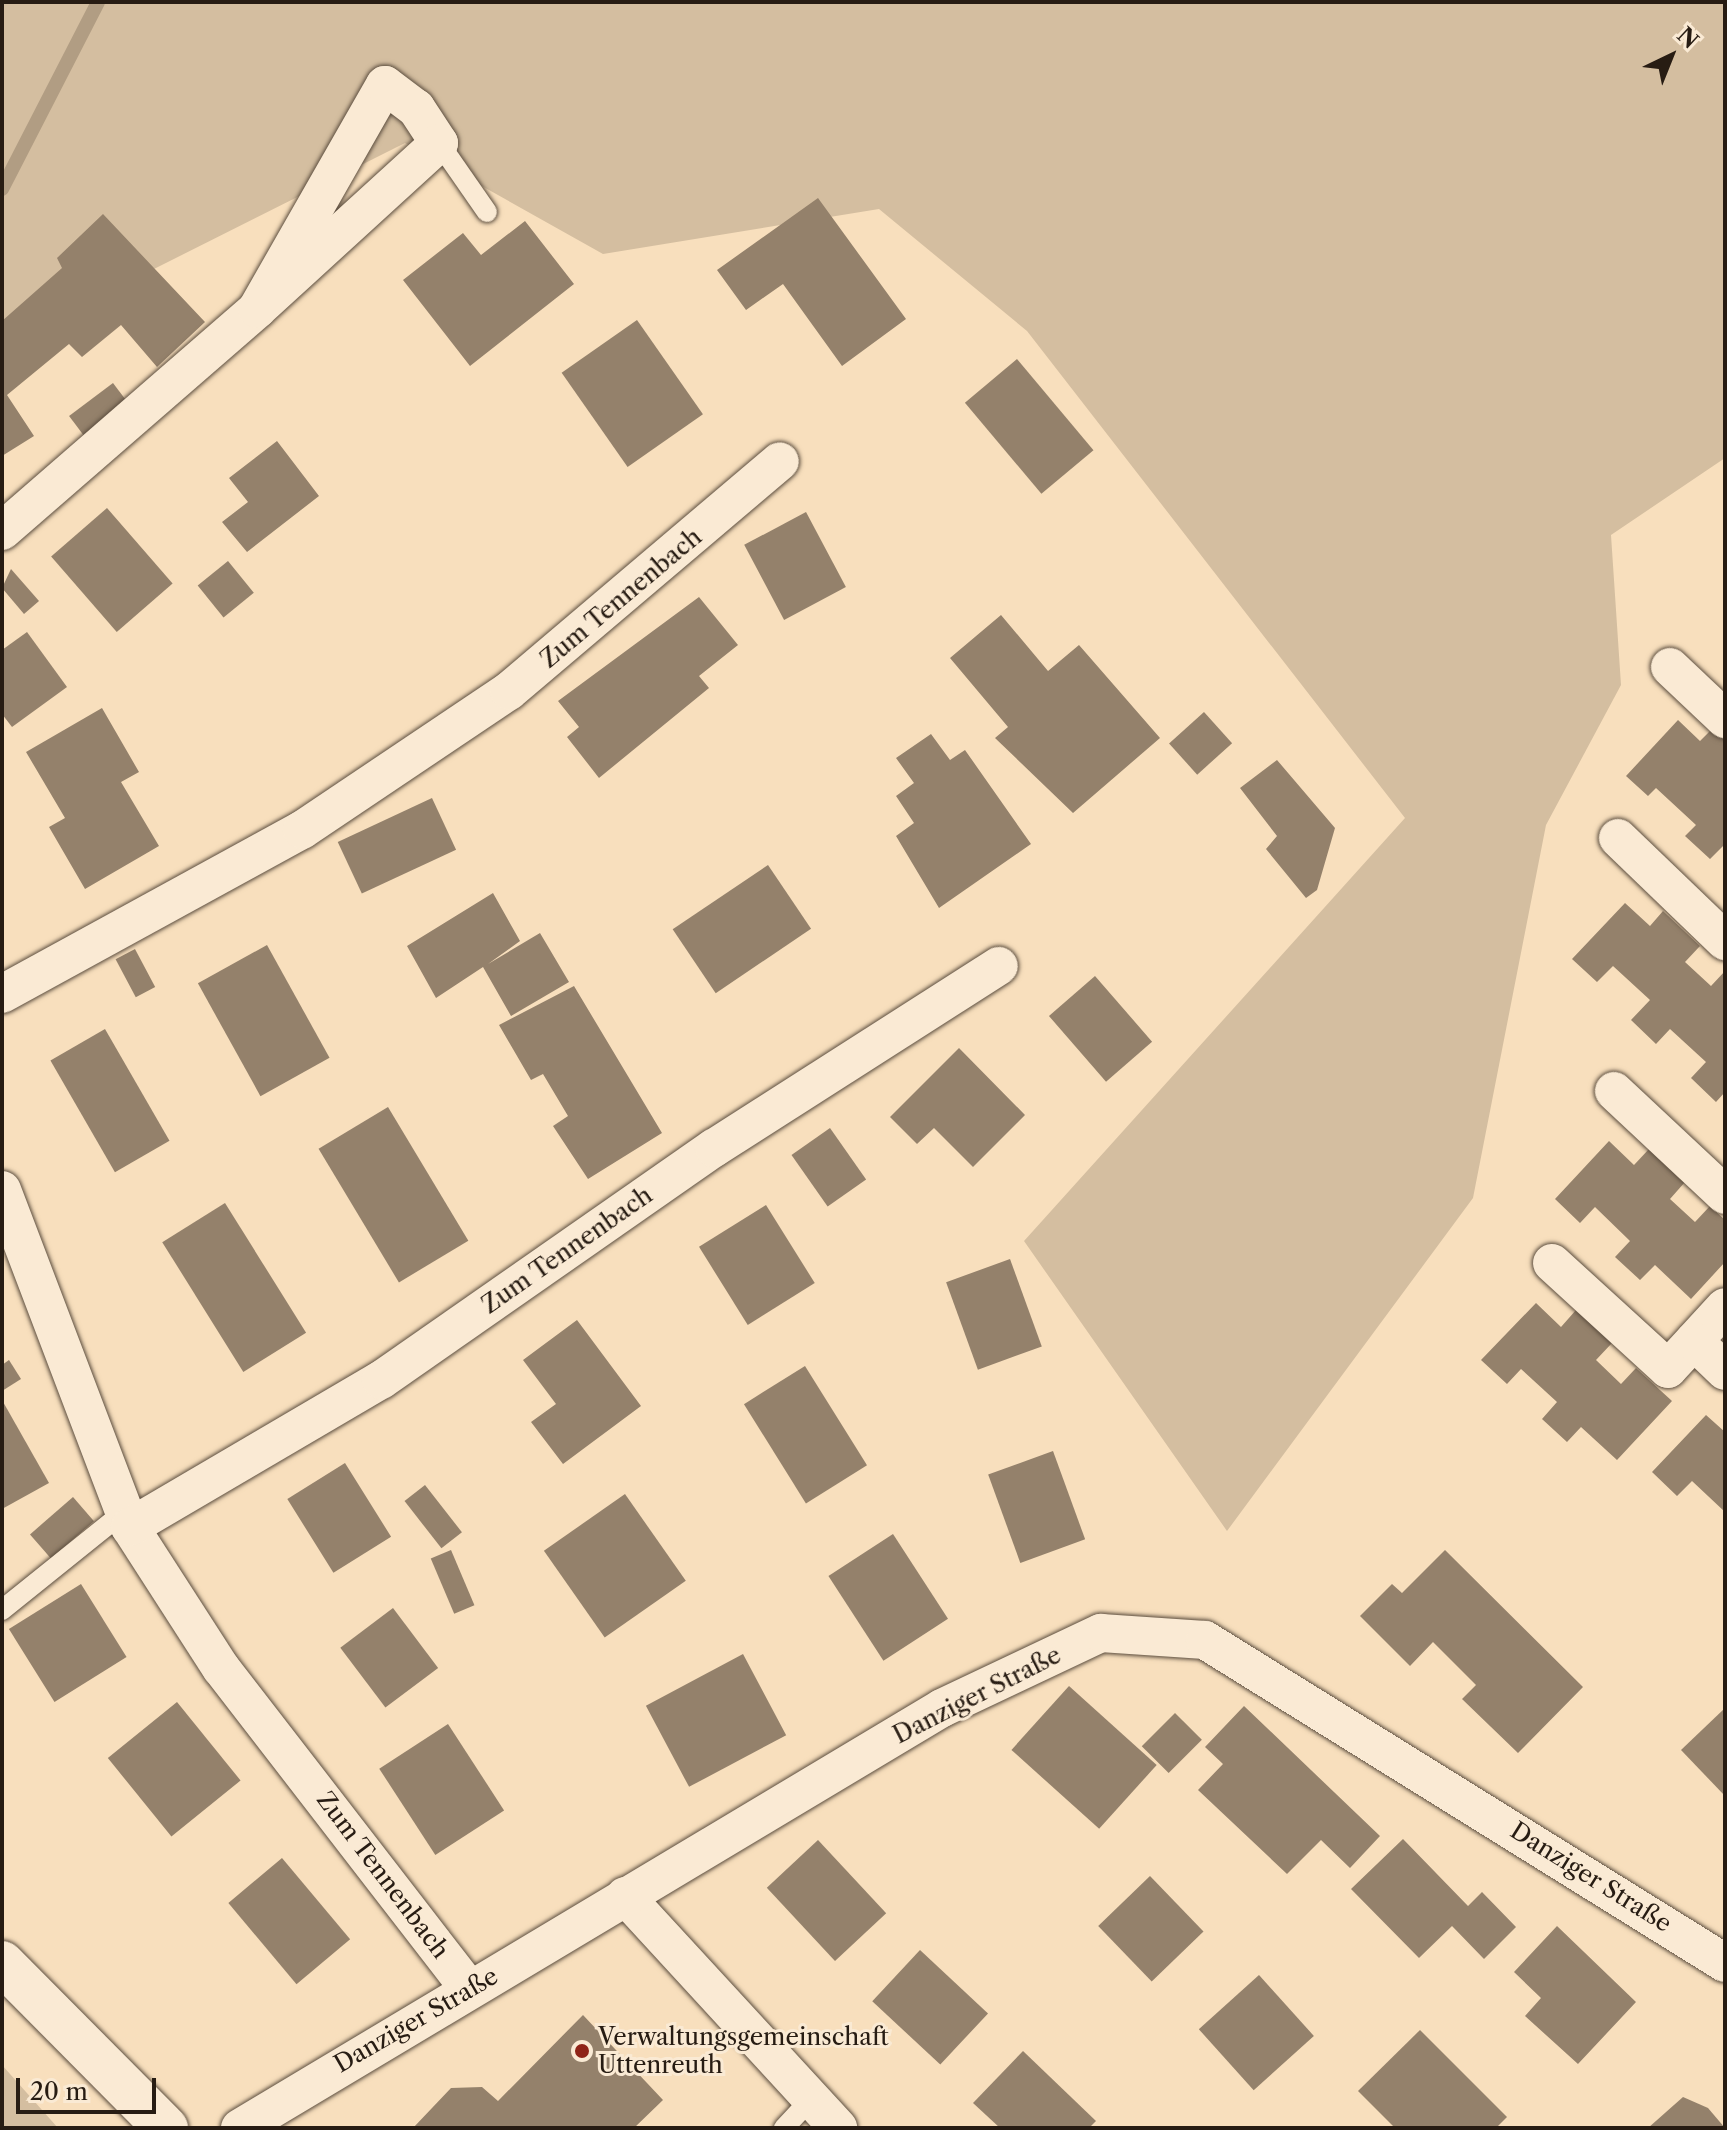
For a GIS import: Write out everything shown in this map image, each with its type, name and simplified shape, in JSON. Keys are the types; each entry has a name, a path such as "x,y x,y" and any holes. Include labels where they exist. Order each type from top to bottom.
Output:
{"main road":[{"path":"2,1963 166,2128"}],"street":[{"path":"2,531 257,309 439,143 416,108 385,85 257,309"},
{"name":"Zum Tennenbach","path":"2,994 302,830 509,691 780,461"},
{"path":"1670,667 1725,719"},
{"path":"1618,838 1725,941"},
{"name":"Zum Tennenbach","path":"127,1520 381,1380 714,1148 999,966"},
{"path":"1614,1091 1725,1195"},
{"name":"Zum Tennenbach","path":"2,1190 127,1520 221,1668 469,1989"},
{"path":"1552,1263 1668,1369 1725,1307"},
{"path":"1694,1341 1725,1371"},
{"name":"Danziger Straße","path":"240,2128 942,1708 1101,1633 1205,1640 1725,1963"},
{"path":"625,1896 838,2128"}],"lane":[{"path":"439,143 487,212"},
{"path":"2,1610 127,1520"},
{"path":"784,2128 810,2100"}],"shaded area":[{"path":"2,2 1725,2 1725,458 1611,535 1621,685 1546,825 1473,1198 1227,1531 1024,1241 1405,818 1027,331 879,209 603,254 405,143 138,277 2,373"},
{"path":"2,2065 58,2128 2,2128"}],"building":[{"path":"818,198 906,319 842,366 783,284 746,310 717,270"},
{"path":"103,214 205,322 157,367 121,325 82,357 69,344 7,395 34,436 2,456 2,321 62,268 57,258"},
{"path":"525,221 574,284 470,366 403,280 463,233 481,255"},
{"path":"637,320 703,414 628,467 562,373"},
{"path":"1017,359 1093,450 1041,494 965,403"},
{"path":"113,383 129,404 85,437 69,416"},
{"path":"277,441 319,496 247,552 222,522 248,502 229,478"},
{"path":"107,508 173,583 117,632 51,557"},
{"path":"806,512 846,587 784,620 744,545"},
{"path":"228,561 254,593 223,617 198,586"},
{"path":"11,569 39,601 24,614 2,588"},
{"path":"699,597 738,645 699,676 709,688 599,778 567,737 579,727 558,701"},
{"path":"1001,615 1048,671 1079,645 1160,738 1073,813 995,738 1008,727 950,658"},
{"path":"27,632 67,687 12,727 2,714 2,650"},
{"path":"102,708 139,772 121,782 159,846 85,889 49,827 65,818 26,752"},
{"path":"1204,712 1232,743 1197,775 1169,743"},
{"path":"1678,720 1700,741 1713,728 1725,739 1725,844 1710,859 1685,836 1696,825 1656,788 1648,796 1626,776"},
{"path":"931,734 950,760 965,750 1031,844 939,908 896,836 914,823 896,796 914,783 896,758"},
{"path":"1277,760 1335,828 1317,890 1306,898 1266,849 1277,836 1240,788"},
{"path":"432,798 456,850 362,894 338,842"},
{"path":"768,865 811,929 716,993 673,929"},
{"path":"493,893 520,941 488,964 540,933 569,982 511,1016 483,967 436,998 407,946"},
{"path":"1625,903 1650,926 1663,911 1700,946 1685,962 1711,986 1725,971 1725,1092 1716,1102 1691,1078 1706,1062 1670,1029 1656,1044 1631,1020 1650,1000 1613,966 1597,982 1572,959"},
{"path":"267,945 330,1058 260,1096 198,983"},
{"path":"135,949 155,987 136,997 116,959"},
{"path":"1095,976 1152,1042 1106,1082 1049,1016"},
{"path":"574,986 662,1133 588,1179 553,1126 568,1116 543,1074 531,1080 499,1025"},
{"path":"105,1029 170,1141 115,1172 50,1060"},
{"path":"959,1048 1025,1115 973,1167 934,1128 917,1144 890,1117"},
{"path":"388,1107 468,1241 399,1282 319,1149"},
{"path":"830,1128 866,1180 828,1207 791,1155"},
{"path":"1609,1141 1634,1165 1649,1149 1685,1182 1670,1199 1695,1222 1710,1206 1725,1220 1725,1262 1691,1299 1655,1265 1640,1280 1615,1257 1630,1241 1595,1207 1580,1223 1555,1199"},
{"path":"225,1203 306,1333 243,1372 162,1242"},
{"path":"766,1205 815,1283 748,1325 699,1247"},
{"path":"1010,1259 1042,1346 978,1370 946,1282"},
{"path":"1536,1303 1561,1327 1576,1310 1612,1343 1596,1360 1621,1384 1636,1368 1672,1401 1617,1460 1581,1427 1567,1442 1542,1419 1557,1402 1521,1369 1507,1384 1481,1360"},
{"path":"577,1320 641,1406 563,1464 531,1422 556,1404 523,1360"},
{"path":"9,1360 21,1379 2,1391 2,1365"},
{"path":"805,1366 867,1465 806,1503 744,1404"},
{"path":"2,1400 49,1483 2,1509"},
{"path":"1706,1415 1725,1432 1725,1512 1692,1481 1677,1496 1652,1472"},
{"path":"1053,1451 1085,1539 1020,1563 988,1475"},
{"path":"345,1463 391,1537 333,1573 287,1499"},
{"path":"425,1485 462,1532 441,1548 405,1501"},
{"path":"625,1494 686,1581 605,1638 544,1551"},
{"path":"73,1497 94,1521 51,1559 30,1534"},
{"path":"893,1534 948,1619 883,1661 828,1576"},
{"path":"451,1550 474,1605 454,1614 431,1559"},
{"path":"1445,1550 1583,1687 1518,1753 1462,1699 1476,1685 1433,1642 1410,1666 1360,1616 1392,1584 1402,1593"},
{"path":"81,1584 127,1657 54,1702 9,1629"},
{"path":"393,1608 438,1668 385,1708 340,1648"},
{"path":"743,1654 786,1735 689,1787 646,1706"},
{"path":"1069,1686 1157,1765 1099,1829 1011,1750"},
{"path":"177,1702 241,1780 171,1837 108,1758"},
{"path":"1244,1706 1380,1836 1350,1868 1321,1840 1287,1874 1198,1790 1223,1764 1205,1747"},
{"path":"1725,1708 1725,1796 1681,1750"},
{"path":"1175,1713 1202,1740 1169,1773 1142,1746"},
{"path":"448,1724 504,1810 435,1855 379,1769"},
{"path":"1403,1839 1468,1906 1482,1892 1516,1927 1484,1959 1452,1926 1419,1958 1351,1889"},
{"path":"818,1840 886,1913 835,1961 767,1888"},
{"path":"282,1858 350,1939 297,1984 228,1903"},
{"path":"1150,1876 1203,1931 1152,1981 1098,1926"},
{"path":"1557,1926 1636,2002 1578,2064 1525,2016 1541,1998 1514,1972"},
{"path":"920,1950 988,2013 940,2065 872,2001"},
{"path":"1259,1975 1314,2036 1254,2090 1199,2029"},
{"name":"Verwaltungsgemeinschaft Uttenreuth","path":"583,2015 663,2100 634,2128 413,2128 451,2088 482,2087 498,2101"},
{"path":"1420,2030 1507,2117 1496,2128 1395,2128 1358,2091"},
{"path":"1023,2051 1096,2121 1089,2128 1000,2128 973,2103"},
{"path":"1683,2097 1708,2108 1725,2128 1648,2128"}],"waterway":[{"path":"2,189 98,2"}],"place":[{"name":"Verwaltungsgemeinschaft Uttenreuth","path":"582,2051"}]}
